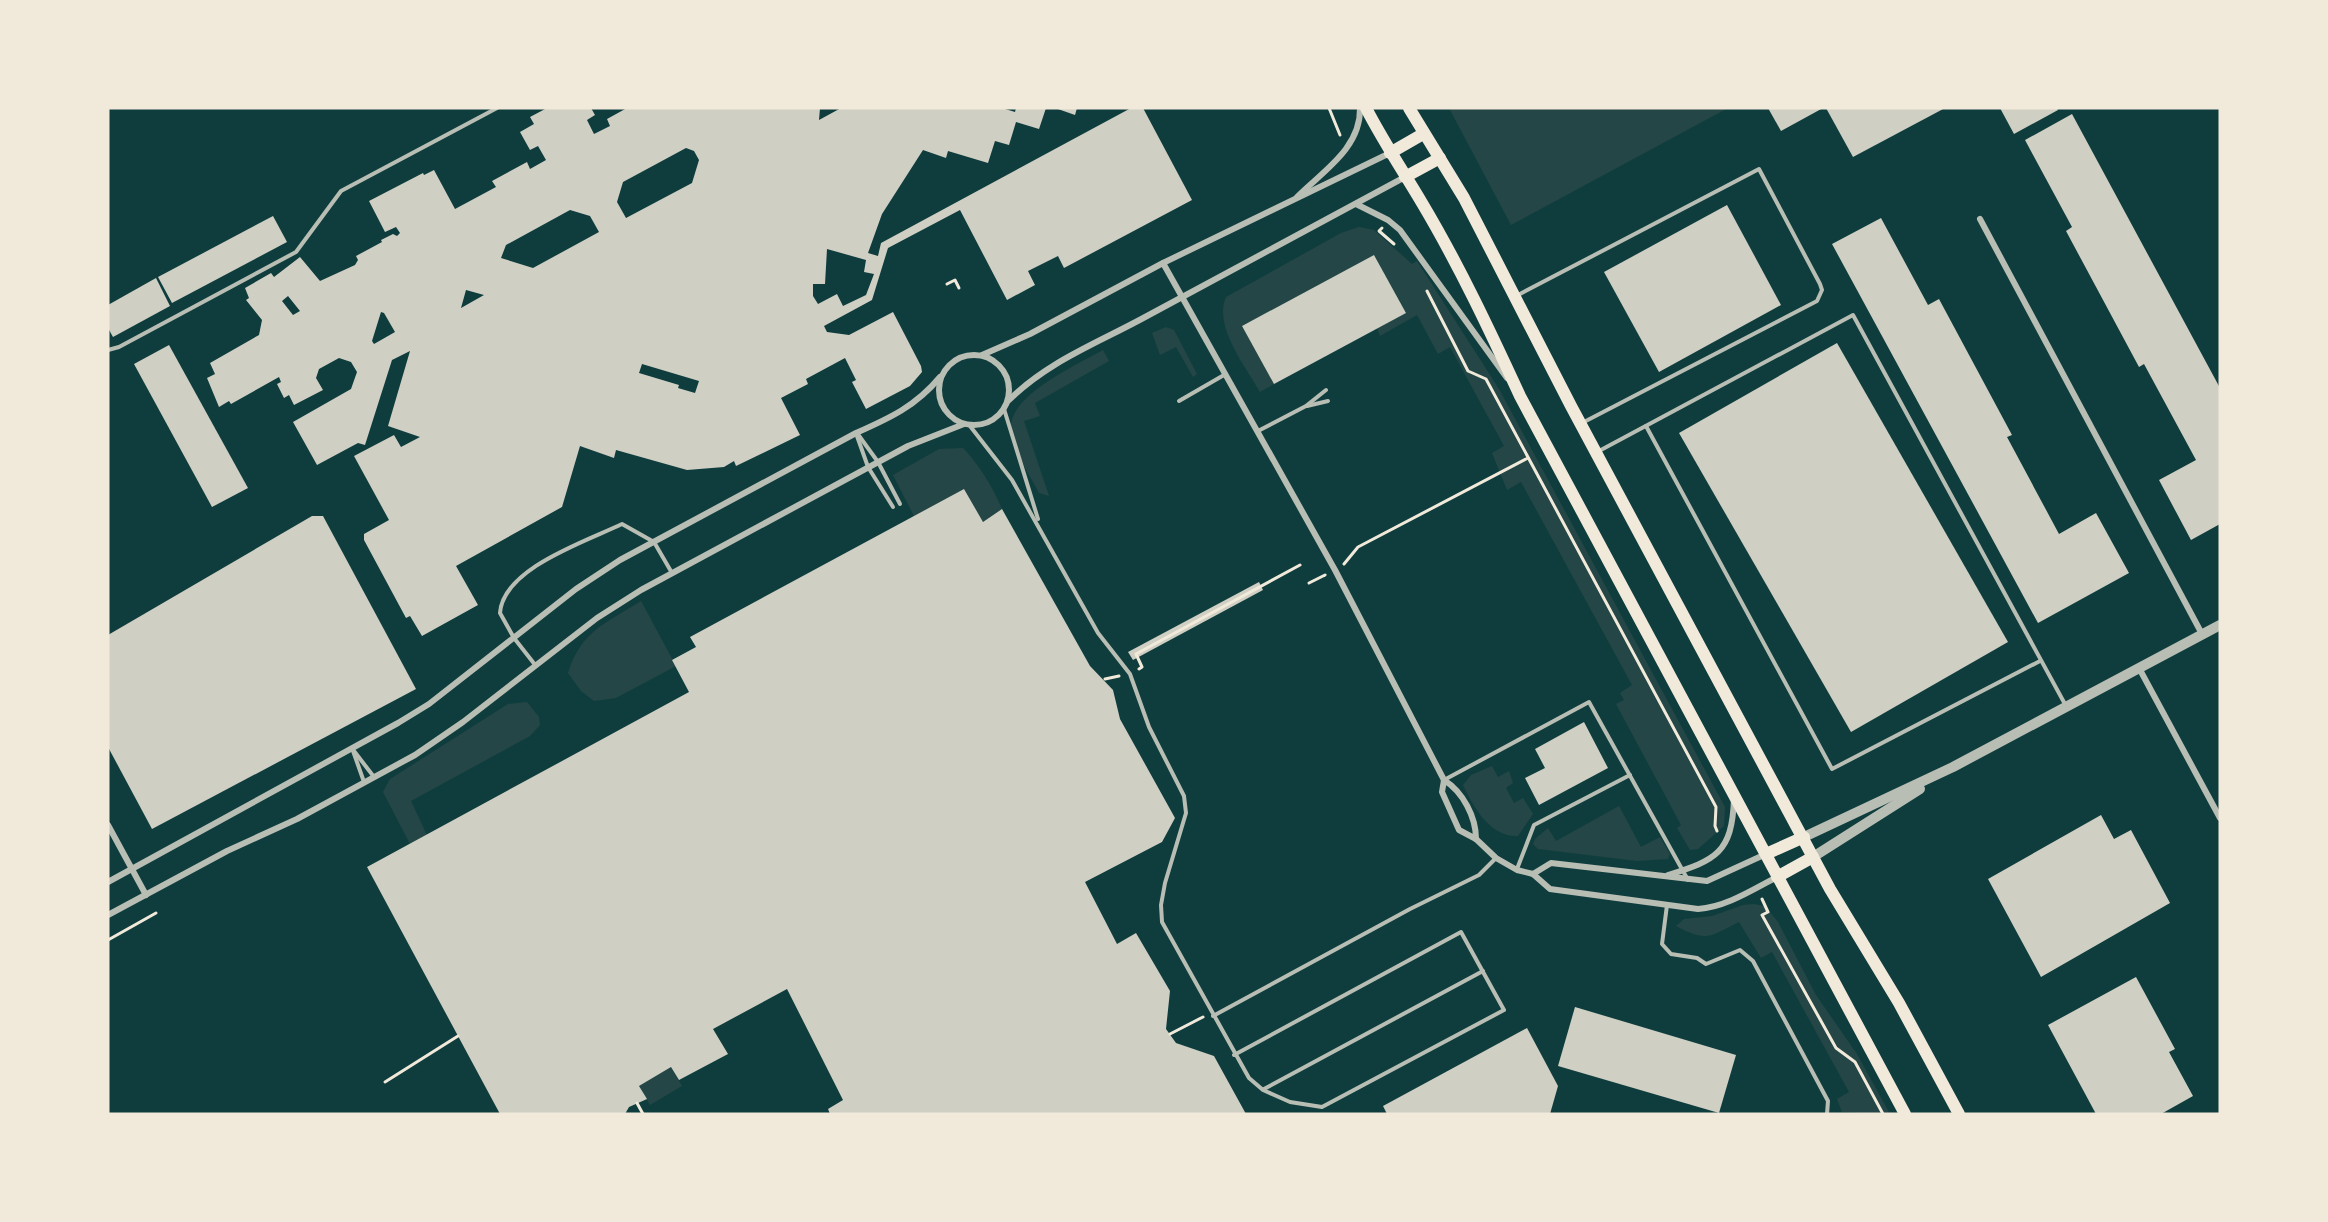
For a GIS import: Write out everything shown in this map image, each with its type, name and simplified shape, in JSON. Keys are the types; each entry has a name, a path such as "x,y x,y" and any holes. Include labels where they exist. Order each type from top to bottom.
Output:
{"main road":[{"path":"1366,108 1491,333 1520,396 1905,1114"},
{"path":"1409,108 1423,134 1440,158 1813,856 1899,1003 1959,1114"},
{"path":"1390,153 1423,134"},
{"path":"1406,177 1440,158"},
{"path":"1766,854 1803,837"},
{"path":"1777,877 1813,856"}],"street":[{"path":"1292,201 1351,143 1360,121 1360,108"},
{"path":"108,882 429,704 576,589 620,560 856,433 893,418 911,407 957,359 982,355 1030,334 1163,263 1390,153"},
{"path":"1008,401 1024,385 1063,358 1181,298 1406,177"},
{"path":"1356,204 1388,220 1414,247 1520,396"},
{"path":"1980,219 2202,634"},
{"path":"1163,263 1335,570 1444,780 1455,787 1476,823 1476,839"},
{"path":"108,915 364,783 449,732 597,618 672,573 878,462 948,429 989,422 1004,409 1010,392 1005,373 999,365 982,355"},
{"path":"940,377 938,389 940,401 953,419 967,425"},
{"path":"1803,837 1953,767 2220,624"},
{"path":"2139,668 2220,819"},
{"path":"1813,856 1953,767"},
{"path":"1444,780 1442,792 1459,830 1476,839 1496,858 1517,870 1533,874 1550,889 1667,905 1713,908 1777,877"},
{"path":"1667,875 1707,861 1726,842 1733,826 1734,794"},
{"path":"108,825 146,895"},
{"path":"1533,874 1551,863 1707,881 1766,854"}],"lane":[{"path":"108,350 119,347 296,252 341,191 497,108"},
{"path":"1514,296 1759,169 1820,284 1822,290 1817,301 1581,424"},
{"path":"1597,452 1853,315 2066,707"},
{"path":"1179,401 1224,375"},
{"path":"1258,431 1306,406 1326,390"},
{"path":"1306,406 1328,401"},
{"path":"1004,409 1040,526"},
{"path":"967,425 1012,480 1040,526 1098,633 1130,674 1149,727 1187,807 1165,883 1161,904 1162,922 1234,1054 1249,1078 1263,1090 1290,1102 1322,1107 1504,1010 1461,932 1234,1054"},
{"path":"1646,426 1832,768 2040,660"},
{"path":"856,433 878,462 900,504"},
{"path":"856,433 868,467 893,507"},
{"path":"536,666 514,638 500,613 501,607 521,576 537,564 622,524 654,542 672,573"},
{"path":"1444,780 1589,702 1689,880"},
{"path":"352,748 374,777"},
{"path":"352,748 364,783"},
{"path":"1517,870 1534,825 1629,774"},
{"path":"1213,1016 1410,909 1479,875 1496,858"},
{"path":"1667,905 1662,944 1671,954 1697,958 1706,964 1740,950 1753,961 1828,1101 1827,1114"},
{"path":"1263,1090 1483,971"}],"path":[{"path":"1329,108 1338,125 1338,134 1351,143"},
{"path":"1380,231 1401,251"},
{"path":"947,284 955,280 959,288"},
{"path":"1422,282 1468,371 1486,379 1716,807 1715,826 1726,842"},
{"path":"1343,564 1358,548 1528,458"},
{"path":"1106,679 1130,674 1143,667 1136,654 1300,565"},
{"path":"1756,887 1768,912 1762,915 1836,1048 1855,1062 1883,1114"},
{"path":"108,940 156,913"},
{"path":"1170,1034 1204,1017 1213,1016"},
{"path":"385,1082 458,1036"},
{"path":"637,1103 643,1114"}],"shaded area":[{"path":"1449,108 1728,108 1511,225"},
{"path":"1359,227 1374,230 1412,264 1417,261 1499,389 1725,807 1724,826 1698,849 1690,850 1677,828 1681,825 1616,704 1624,700 1620,693 1632,685 1521,482 1507,490 1492,453 1504,446 1450,347 1438,354 1417,315 1380,336 1377,328 1406,312 1374,255 1242,326 1274,384 1260,392 1240,359 1227,333 1224,321 1223,308 1226,297 1341,233"},
{"path":"1166,327 1174,330 1197,374 1193,377 1176,347 1160,355 1152,333"},
{"path":"1103,350 1109,361 1035,403 1040,416 1024,421 1049,496 1039,493 1015,446 1011,429 1013,416 1032,393 1047,382"},
{"path":"963,448 985,477 1002,509 983,522 914,516 893,475 939,449"},
{"path":"641,601 676,666 616,698 594,701 581,691 568,673 573,659 580,647 596,630"},
{"path":"527,702 539,717 540,725 530,736 411,801 427,835 410,844 383,792 390,779 508,704"},
{"path":"1492,766 1498,777 1509,771 1513,783 1506,788 1514,803 1523,798 1533,814 1518,836 1499,832 1484,820 1463,785 1471,775"},
{"path":"1619,806 1641,847 1660,837 1670,854 1668,859 1637,861 1538,849 1533,844 1535,839 1548,828 1556,841"},
{"path":"1743,905 1765,906 1778,922 1816,995 1857,1054 1890,1114 1842,1112 1837,1099 1849,1092 1772,952 1761,958 1739,922 1709,936 1695,935 1676,926 1684,919 1712,916"},
{"path":"671,1067 682,1086 650,1105 639,1086"}],"building":[{"path":"547,108 591,108 595,115 587,120 594,134 610,126 607,119 627,108 820,108 819,120 841,108 1002,108 1015,112 1016,108 1046,108 1039,129 1016,122 1009,145 995,141 988,163 948,151 946,158 923,150 882,214 868,253 878,256 881,243 1131,108 1143,108 1192,200 1064,268 1058,256 1028,271 1035,285 1007,300 960,210 888,248 872,300 824,326 827,332 849,335 893,312 921,366 922,372 910,386 866,409 852,382 856,380 845,358 806,379 808,384 781,398 800,435 736,466 734,461 724,467 687,470 616,450 614,458 580,446 562,507 456,566 478,605 422,636 410,616 406,618 364,540 364,534 389,520 354,456 394,435 401,447 420,437 388,426 410,351 392,360 365,445 358,443 317,465 293,422 351,389 357,372 351,362 339,358 319,369 316,378 323,390 294,405 289,395 284,398 277,384 281,382 279,377 231,404 229,401 219,407 207,378 215,374 210,363 259,335 262,320 246,300 249,298 245,288 271,273 274,277 300,257 320,281 355,265 358,260 356,256 382,242 381,240 400,233 396,227 385,232 369,201 423,173 424,175 434,170 455,209 496,187 492,181 527,162 530,169 546,160 538,146 530,150 520,132 534,124 530,117","holes":["686,148 694,151 699,160 692,183 626,218 617,202 623,182","570,210 590,216 599,232 533,268 501,258 506,245","827,249 866,260 864,272 874,274 866,295 843,306 837,294 818,304 813,296 813,284 825,284","466,290 484,295 461,308","288,296 300,311 293,315 282,301","381,312 384,313 395,332 374,344 372,341","642,364 699,381 695,393 678,388 679,385 639,373"]},
{"path":"1055,108 1077,108 1075,115"},
{"path":"1768,108 1823,108 1781,131"},
{"path":"1826,108 1945,108 1853,157"},
{"path":"2000,108 2057,108 2058,110 2014,134"},
{"path":"2072,114 2220,388 2220,524 2191,540 2159,480 2196,460 2144,364 2139,367 2066,231 2072,227 2025,140"},
{"path":"1727,205 1781,305 1659,372 1604,272"},
{"path":"273,216 287,242 172,303 158,277"},
{"path":"1881,218 1928,305 1939,299 2012,435 2007,437 2059,534 2096,513 2129,573 2038,623 1832,244"},
{"path":"1374,255 1406,313 1274,384 1242,326"},
{"path":"156,278 170,306 113,337 108,328 108,305"},
{"path":"1837,343 2008,642 1851,732 1679,433"},
{"path":"169,345 248,488 212,507 134,364"},
{"path":"964,489 983,522 1002,509 1090,666 1113,690 1120,719 1175,818 1162,842 1085,882 1117,944 1136,933 1170,991 1166,1029 1176,1043 1214,1056 1246,1114 830,1114 828,1109 843,1100 787,989 713,1029 728,1054 679,1080 671,1067 639,1086 647,1099 629,1107 625,1114 500,1114 367,867 689,692 672,660 696,647 690,637"},
{"path":"312,516 323,516 416,689 152,829 108,747 108,635"},
{"path":"1259,582 1263,590 1133,660 1128,652"},
{"path":"1584,722 1608,768 1539,805 1525,778 1545,768 1535,749"},
{"path":"2101,815 2114,839 2131,830 2170,903 2041,977 1988,879"},
{"path":"2136,977 2175,1049 2169,1052 2193,1096 2161,1114 2096,1114 2048,1025"},
{"path":"1575,1007 1736,1055 1719,1113 1558,1066"},
{"path":"1527,1028 1558,1086 1550,1114 1387,1114 1383,1106"}]}
